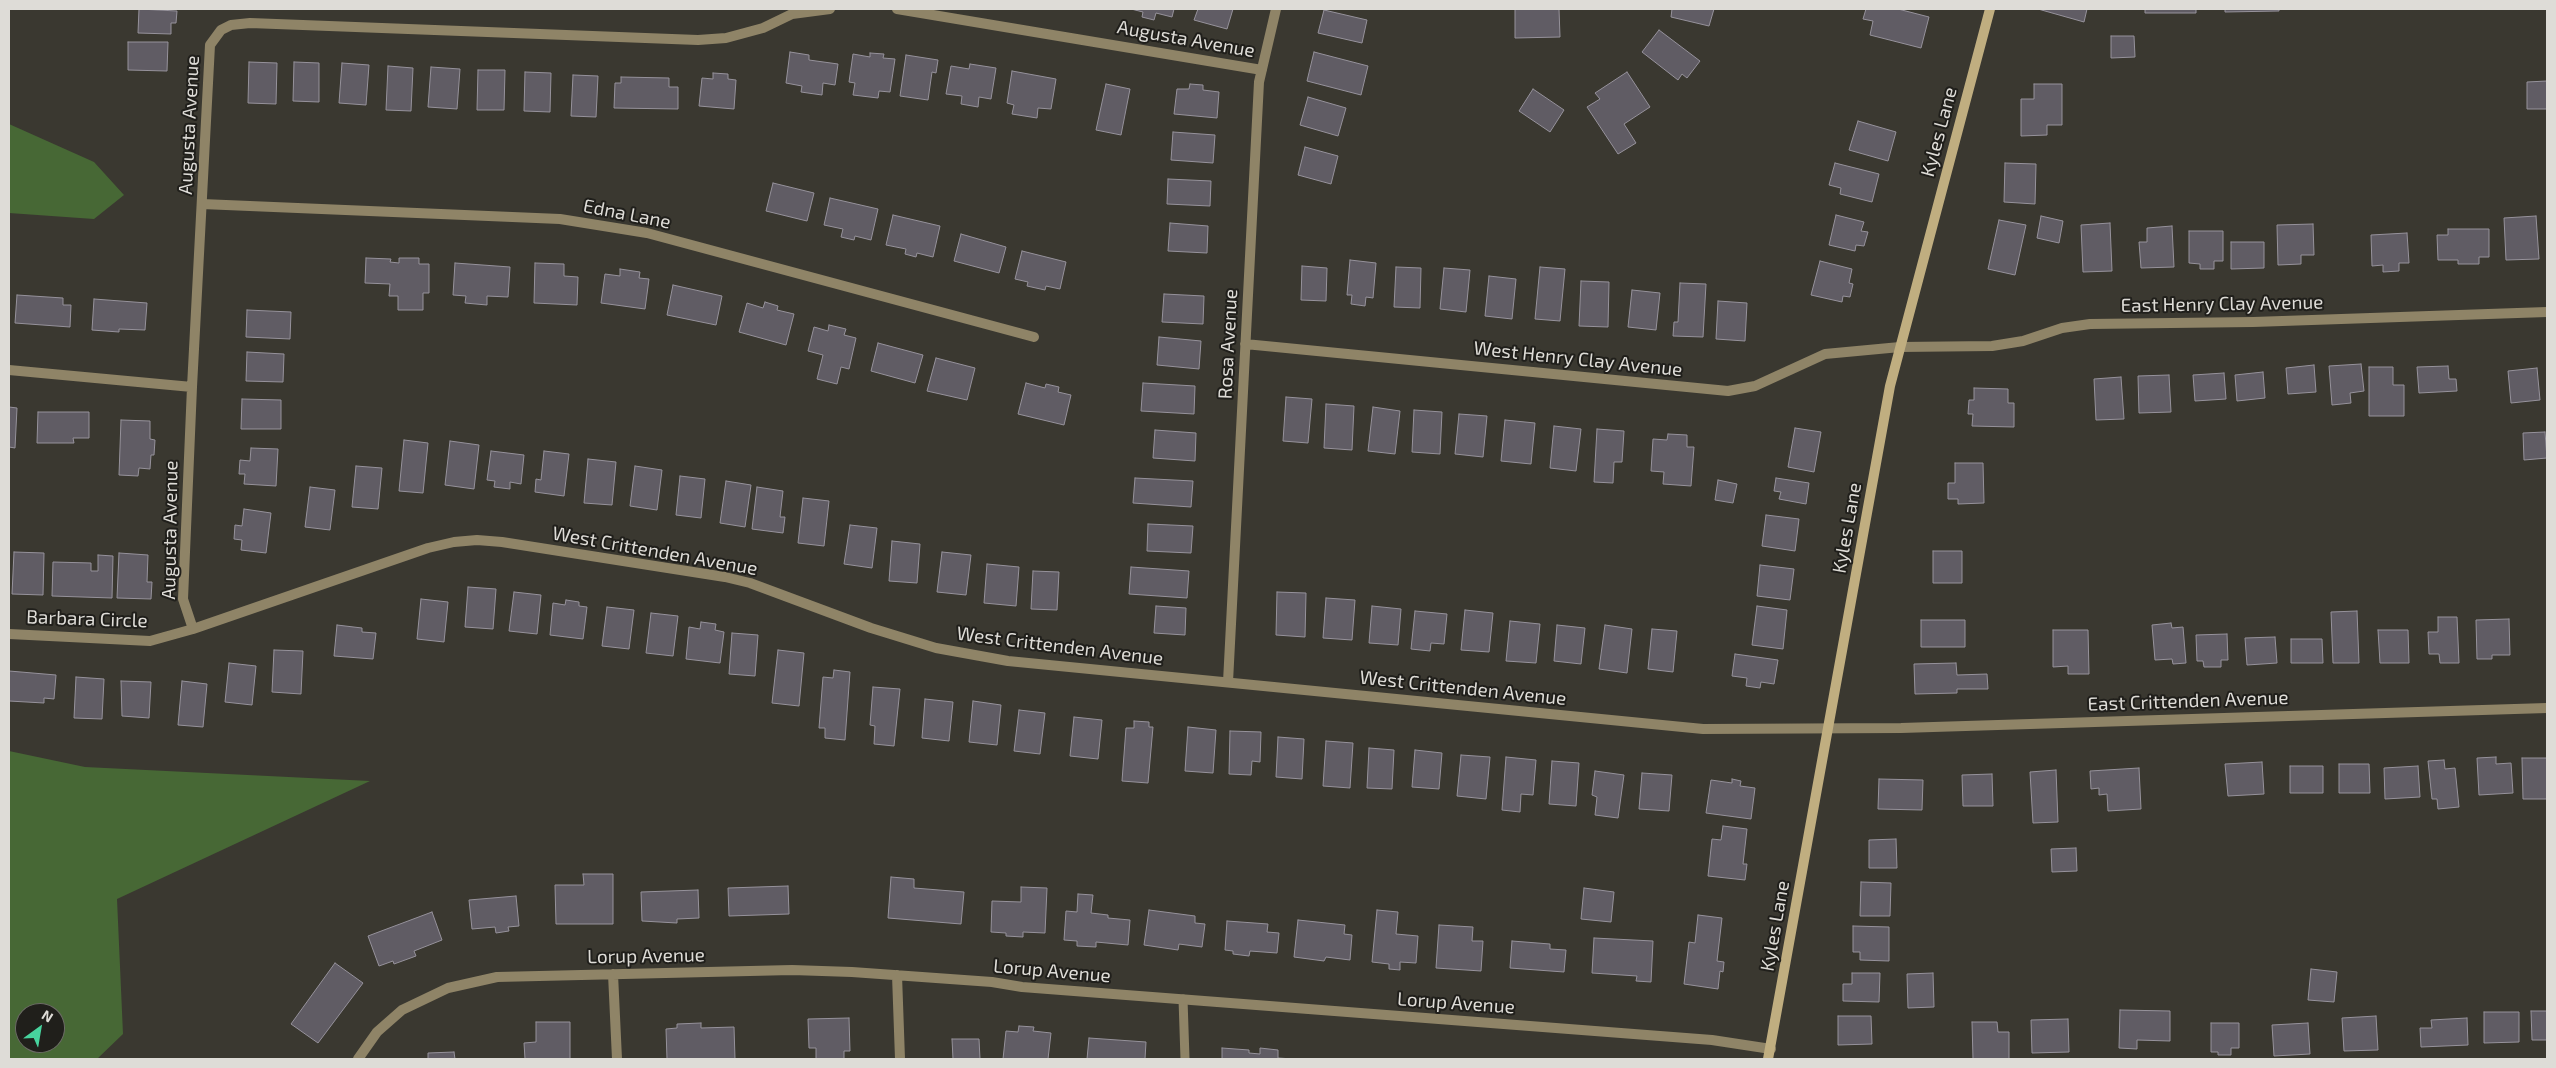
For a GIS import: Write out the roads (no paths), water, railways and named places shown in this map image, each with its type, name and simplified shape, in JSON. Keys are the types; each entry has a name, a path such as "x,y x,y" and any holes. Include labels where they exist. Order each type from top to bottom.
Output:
{"main road":[{"name":"Kyles Lane","path":"1769,1054 1830,728 1890,386 1990,9"}],"street":[{"name":"Augusta Avenue","path":"193,629 183,599 192,387 210,45 221,30 231,25 250,23 698,40 726,38 763,28 792,14 830,9"},
{"name":"Augusta Avenue","path":"897,9 1262,70"},
{"name":"Rosa Avenue","path":"1228,682 1259,92 1276,9"},
{"name":"Edna Lane","path":"202,204 560,219 647,233 1034,337"},
{"name":"East Henry Clay Avenue","path":"1900,347 1992,346 2023,341 2062,328 2090,324 2253,322 2547,312"},
{"name":"West Henry Clay Avenue","path":"1245,344 1728,391 1755,386 1825,354 1900,347"},
{"path":"9,370 192,387"},
{"name":"West Crittenden Avenue","path":"193,629 428,548 454,542 486,541 706,574 750,583 871,628 936,648 1008,661 1703,729 1830,728"},
{"name":"Barbara Circle","path":"9,634 150,641 193,629"},
{"name":"East Crittenden Avenue","path":"1830,728 1911,728 2547,708"},
{"name":"Lorup Avenue","path":"358,1059 377,1032 402,1010 448,988 497,977 792,970 897,975 1712,1040 1769,1054"},
{"path":"613,974 617,1059"},
{"path":"897,975 900,1059"}],"lane":[{"path":"1183,999 1185,1059"}]}
